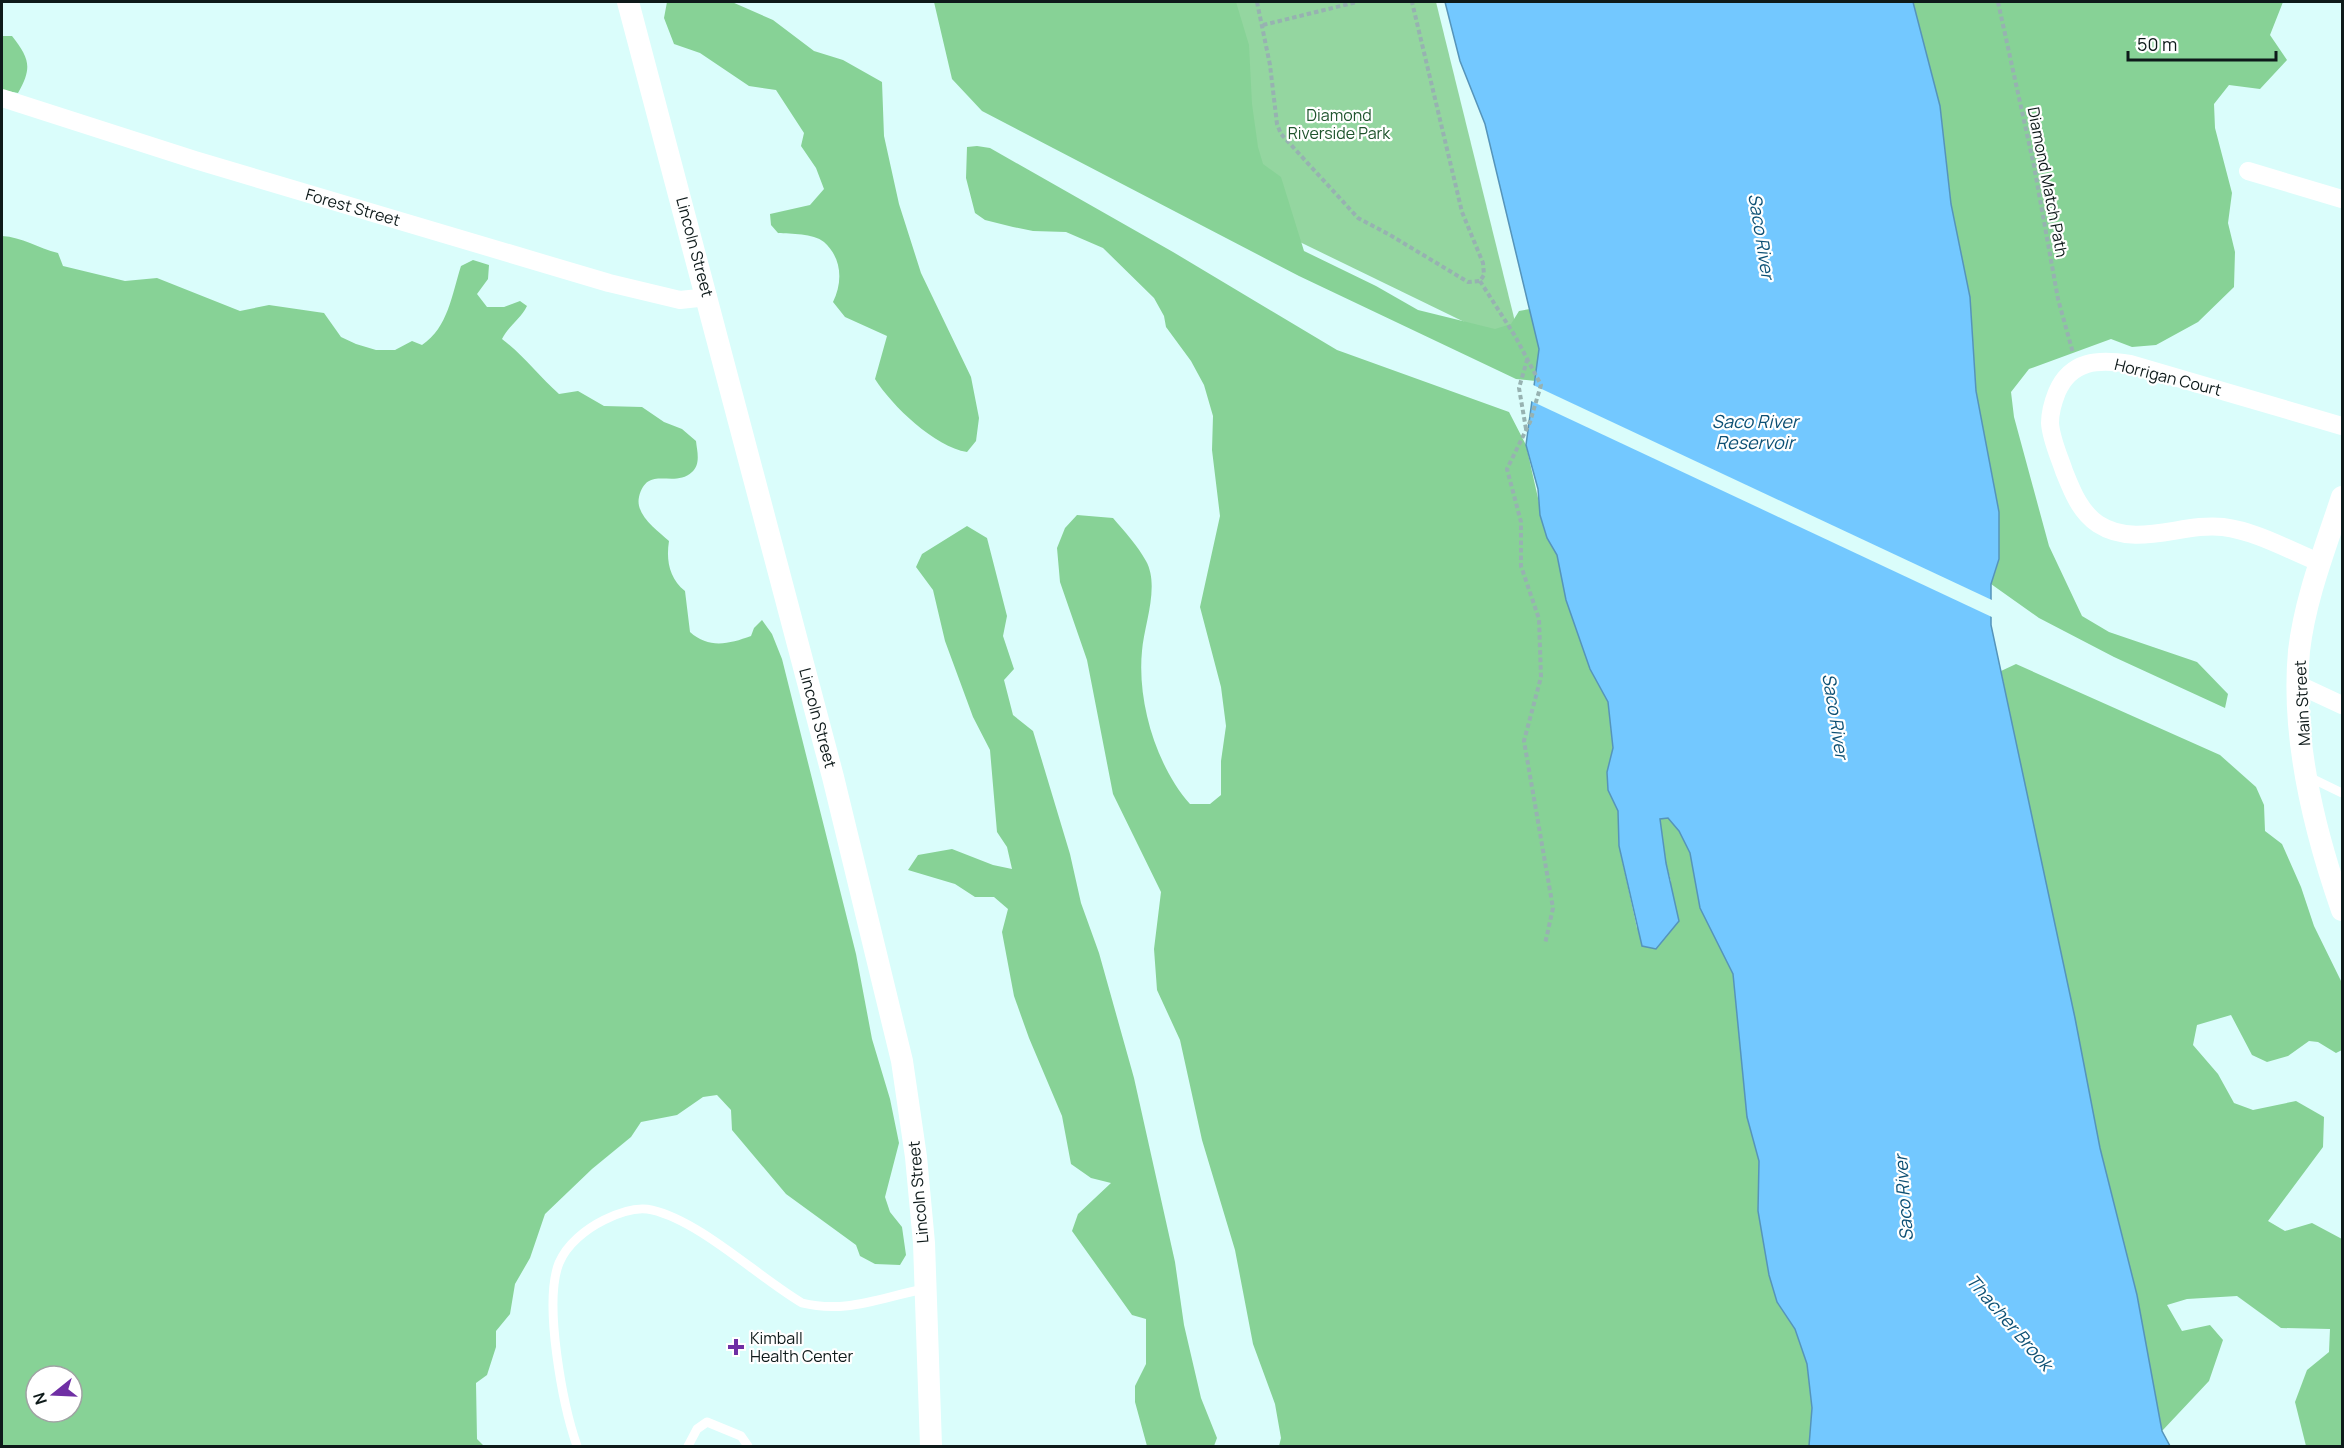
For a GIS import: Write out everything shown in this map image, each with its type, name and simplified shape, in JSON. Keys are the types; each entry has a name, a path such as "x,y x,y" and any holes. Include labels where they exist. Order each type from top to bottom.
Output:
{"street":[{"name":"Lincoln Street","path":"628,2 708,297 883,974 910,1108 920,1198 926,1289 931,1446"},
{"name":"Forest Street","path":"2,98 195,160 609,283 680,300 708,297"},
{"path":"2248,171 2343,198"},
{"name":"Horrigan Court","path":"2076,367 2099,361 2130,364 2343,426"},
{"path":"2076,367 2060,387 2054,400 2050,425 2072,491 2082,508 2098,524 2113,531 2139,534 2226,527 2321,563"},
{"name":"Main Street","path":"2342,501 2321,563 2302,632 2299,685 2307,776 2328,867 2343,910"},
{"path":"2299,685 2343,705"}],"lane":[{"path":"2307,776 2343,793"},
{"path":"577,1446 572,1431 557,1348 554,1284 559,1265 568,1247 594,1226 614,1216 643,1209 667,1215 693,1228 802,1303 820,1308 858,1306 890,1296 926,1289"},
{"path":"688,1446 697,1428 707,1422 741,1436 748,1446"}],"path":[{"path":"1257,2 1263,25 1277,124 1281,134 1358,218 1468,282 1479,281 1484,275 1483,263 1461,212 1412,2"},
{"path":"1263,25 1357,2"},
{"name":"Diamond Match Path","path":"1998,2 2034,166 2056,293 2076,367"},
{"path":"1479,281 1541,386 1527,430 1507,469 1521,522 1521,566 1539,619 1541,677 1524,741 1552,908 1545,944"},
{"path":"1527,359 1519,388 1527,430"}],"green space":[{"path":"667,2 732,2 773,20 814,51 843,60 882,82 884,136 899,204 921,273 971,377 979,418 976,441 967,452 942,442 915,424 892,401 875,379 887,336 845,317 833,302 838,286 839,270 830,248 814,237 778,233 771,225 770,214 810,205 824,189 816,168 801,146 804,133 776,90 749,86 700,53 674,44 664,18"},
{"path":"934,2 1236,2 1249,45 1252,104 1258,147 1263,164 1281,177 1304,251 1376,286 1418,310 1495,329 1511,324 1519,311 1536,308 1545,382 1516,379 1299,276 982,111 952,79"},
{"name":"Diamond Riverside Park","path":"960,2 1436,2 1522,350 1236,211"},
{"path":"1913,2 2283,2 2270,35 2287,60 2260,89 2229,85 2214,104 2215,128 2232,193 2228,223 2235,252 2234,287 2198,322 2156,345 2132,347 2111,339 2029,369 2011,392 2014,417 2049,546 2082,616 2109,632 2197,662 2228,694 2225,708 2114,657 2039,618 1991,584 1999,559 1999,512 1976,391 1970,297 1951,204 1940,106"},
{"path":"2,36 12,36 27,63 26,76 18,93 2,90"},
{"path":"967,147 990,148 1173,252 1337,350 1509,412 1526,445 1547,538 1557,555 1590,669 1608,702 1613,748 1607,772 1608,790 1618,811 1619,846 1637,928 1671,882 1660,819 1668,818 1679,831 1690,853 1700,908 1733,974 1747,1117 1759,1161 1758,1211 1769,1275 1777,1302 1795,1329 1807,1364 1812,1408 1809,1446 1279,1446 1281,1438 1275,1404 1253,1344 1235,1250 1202,1140 1180,1040 1157,990 1154,949 1161,892 1113,794 1087,660 1060,582 1057,548 1065,528 1077,515 1113,518 1143,555 1152,582 1141,670 1151,732 1167,771 1190,804 1210,804 1221,795 1221,761 1226,726 1221,687 1200,607 1220,516 1212,450 1213,416 1204,385 1191,361 1166,327 1164,316 1154,298 1103,248 1066,232 1033,231 1013,227 985,220 975,213 966,178"},
{"path":"2,236 16,238 58,253 63,266 125,281 157,278 240,311 269,305 324,313 341,337 376,350 395,350 412,341 422,345 431,338 448,310 461,266 473,260 489,265 488,279 477,294 487,307 504,307 520,301 527,306 502,339 559,394 578,391 604,406 642,407 664,422 682,429 696,441 698,453 695,469 685,477 655,479 648,482 639,497 640,510 648,522 669,541 670,568 675,580 685,591 690,632 704,641 727,643 751,636 754,628 762,620 772,634 782,659 856,954 872,1039 890,1099 899,1143 885,1197 890,1212 902,1227 906,1255 900,1265 875,1264 860,1256 856,1245 786,1194 732,1130 731,1110 717,1095 703,1097 677,1115 641,1122 631,1137 592,1169 545,1214 530,1258 515,1284 510,1314 496,1331 496,1347 487,1375 476,1383 477,1439 484,1446 2,1446"},
{"path":"967,526 987,538 1007,616 1003,636 1014,669 1004,680 1013,715 1033,731 1070,854 1081,903 1099,953 1134,1078 1175,1262 1184,1325 1201,1398 1217,1438 1214,1446 1147,1446 1135,1402 1135,1386 1146,1364 1146,1319 1132,1315 1072,1231 1078,1214 1111,1183 1091,1178 1071,1164 1062,1116 1014,996 1002,932 1008,909 994,897 975,897 955,884 908,870 918,855 952,849 993,865 1012,869 1007,847 997,832 990,750 973,717 945,641 933,590 916,567 922,554"},
{"path":"2016,664 2220,755 2256,787 2264,805 2265,831 2282,844 2301,887 2314,926 2342,983 2342,1050 2336,1053 2318,1042 2309,1041 2288,1056 2267,1062 2252,1055 2231,1015 2197,1025 2193,1045 2218,1074 2234,1103 2253,1110 2296,1101 2324,1117 2323,1147 2268,1221 2285,1231 2312,1223 2342,1239 2342,1446 2306,1446 2295,1402 2307,1370 2329,1352 2330,1329 2281,1328 2237,1296 2187,1299 2167,1305 2182,1331 2210,1325 2223,1340 2209,1381 2162,1431 2137,1295 2100,1148 2001,671"}],"water":[{"name":"Saco River Reservoir","path":"1445,2 1913,2 1940,106 1951,204 1970,297 1976,391 1999,512 1999,559 1991,584 1991,625 2075,1018 2100,1148 2137,1295 2162,1431 2170,1446 1809,1446 1812,1408 1807,1364 1795,1329 1777,1302 1769,1275 1758,1211 1759,1161 1747,1117 1733,974 1700,908 1690,853 1679,831 1668,818 1660,819 1666,863 1679,921 1656,949 1642,946 1619,846 1618,811 1608,790 1607,772 1613,748 1608,702 1590,669 1566,600 1557,555 1547,538 1540,515 1538,489 1526,445 1539,349 1485,124 1460,61"}],"pier":[{"path":"1531,384 1994,601 1994,618 1529,400"}],"place":[{"name":"Kimball Health Center","path":"736,1347"}],"water label":[{"name":"Saco River","path":"1762,236"},
{"name":"Saco River","path":"1836,716"},
{"name":"Saco River","path":"1903,1198"},
{"name":"Thacher Brook","path":"2010,1322"}]}
